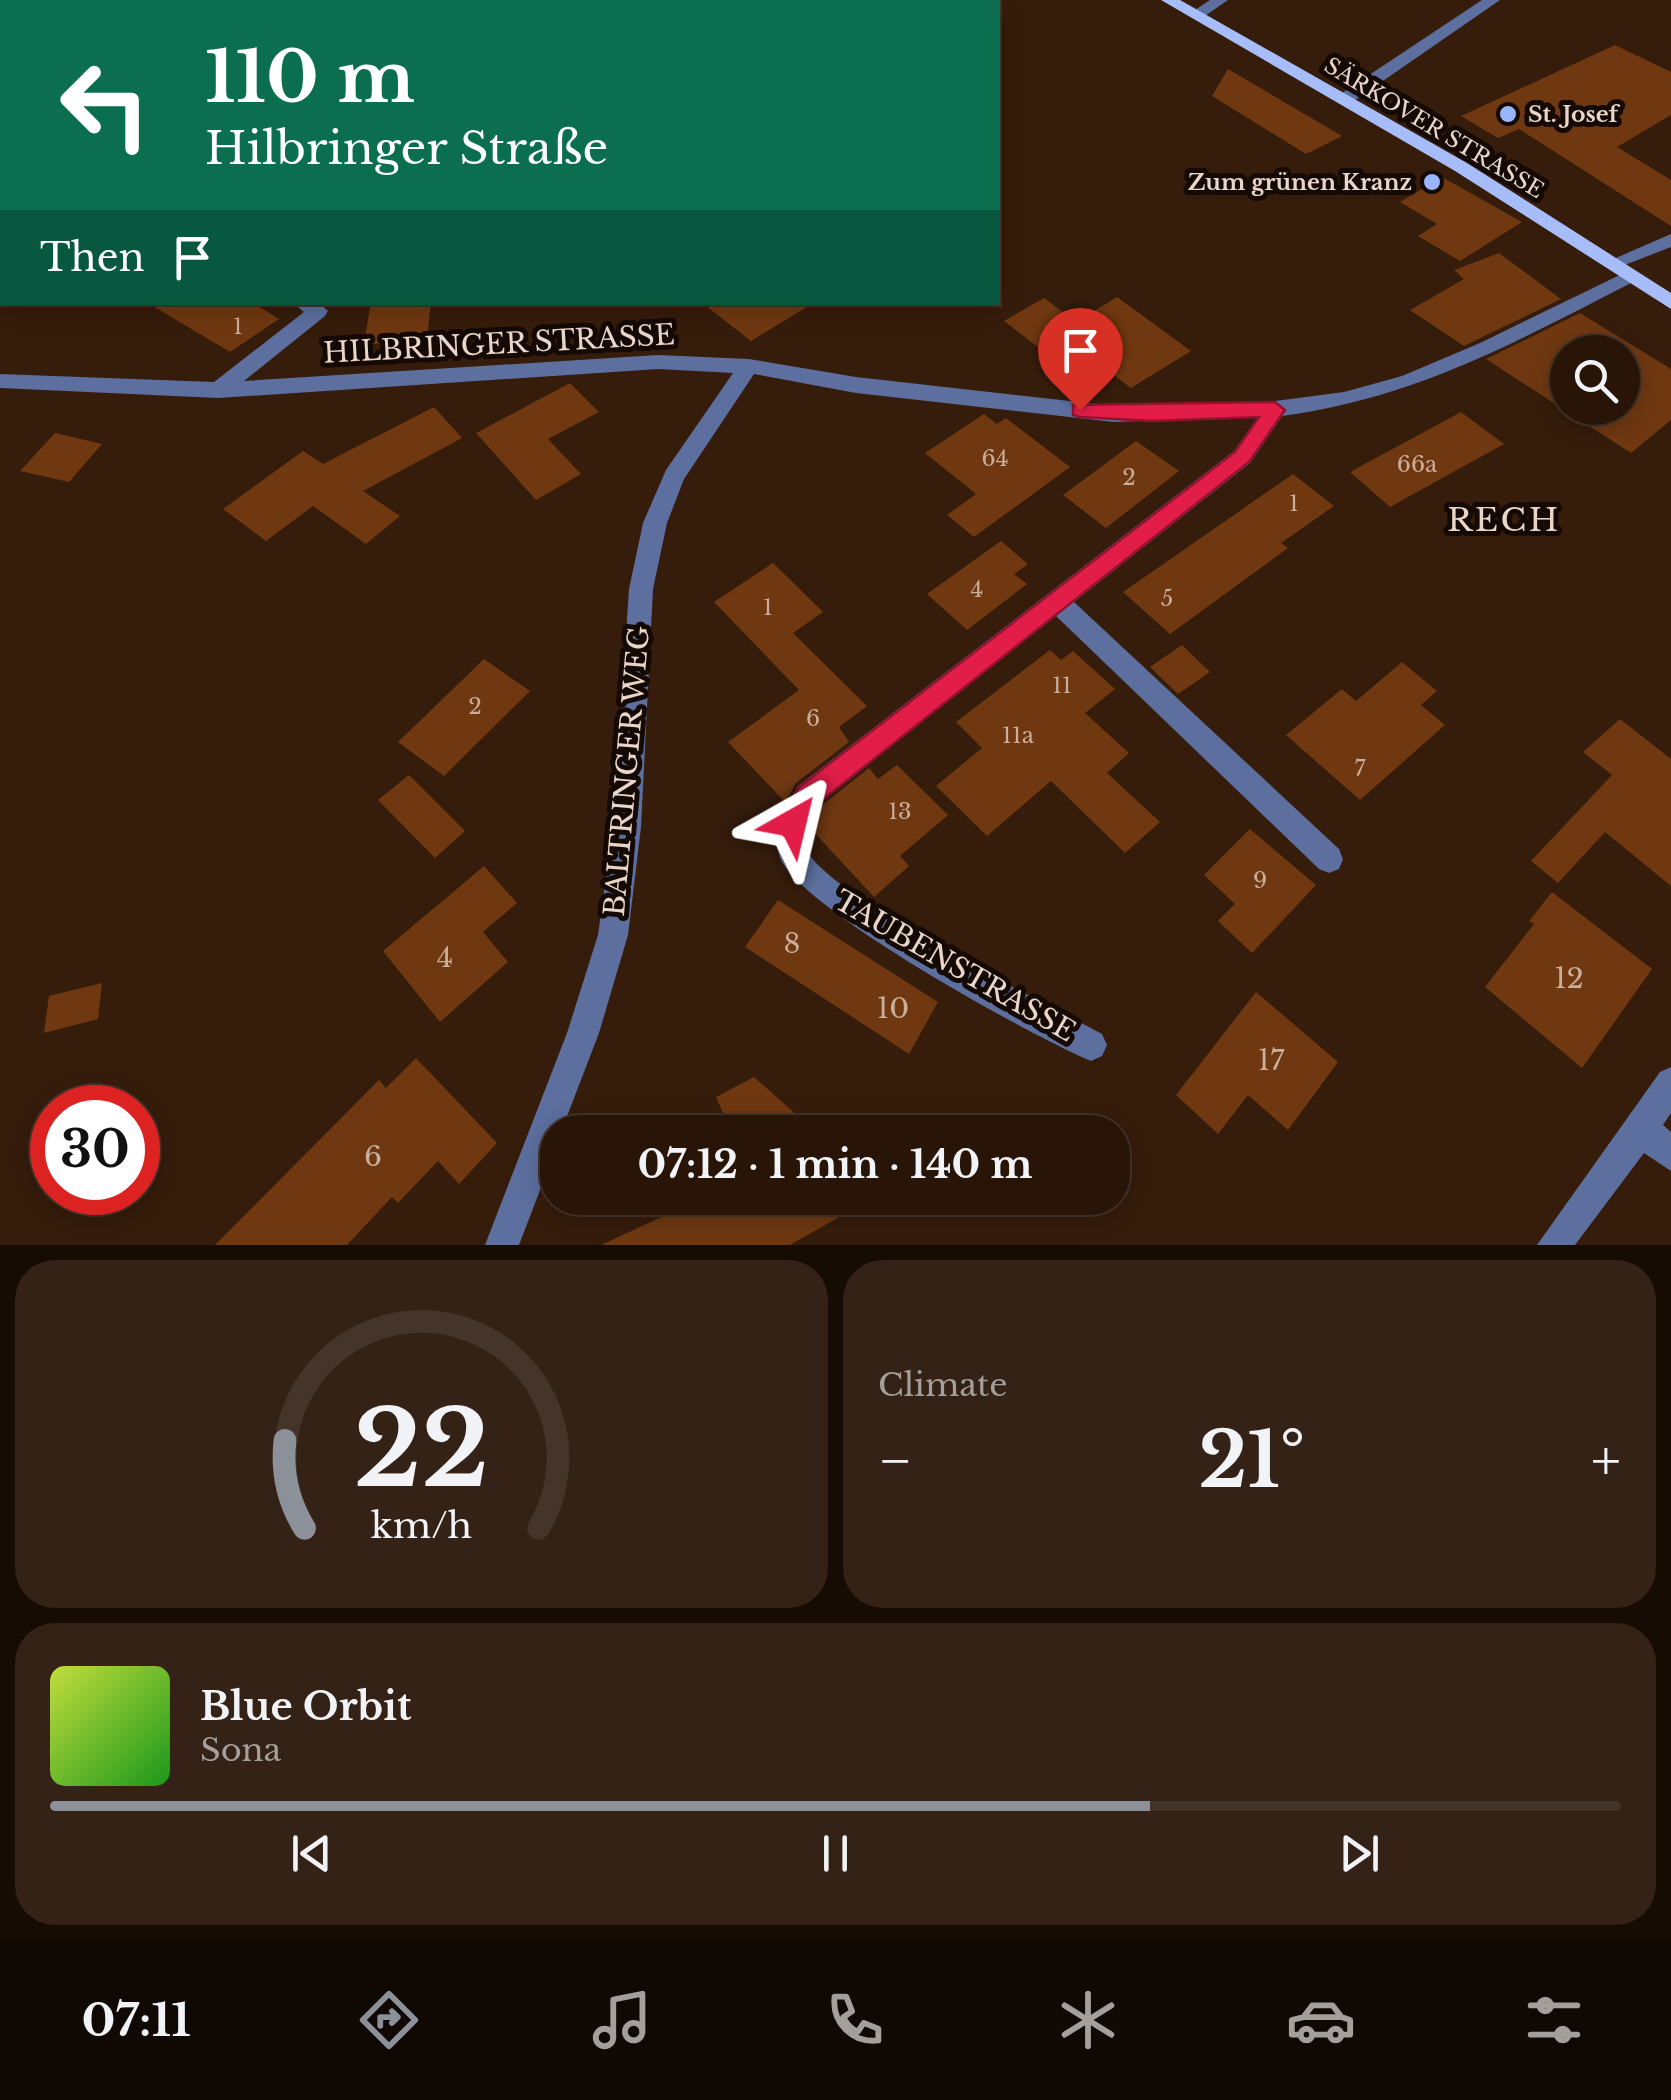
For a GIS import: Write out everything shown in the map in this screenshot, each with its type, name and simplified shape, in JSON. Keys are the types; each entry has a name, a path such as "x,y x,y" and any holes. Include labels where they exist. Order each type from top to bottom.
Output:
{"main road":[{"name":"SÄRKOVER STRASSE","path":"1169,0 1346,99 1671,302"}],"street":[{"path":"1197,15 1220,0"},
{"path":"1346,99 1492,0"},
{"name":"HILBRINGER STRASSE","path":"0,381 115,390 218,390 576,364 658,362 749,366 856,385 1114,414 1275,410 1344,400 1409,381 1487,348 1671,240"},
{"path":"218,390 310,306"},
{"name":"BALTRINGER WEG","path":"502,1245 583,1033 613,934 628,826 641,589 655,523 674,476 749,366"},
{"name":"TAUBENSTRASSE","path":"1091,1044 858,912 810,880 793,854 793,823 808,796 1242,457 1275,410"},
{"path":"1058,602 1330,859"},
{"path":"1554,1245 1642,1130 1671,1083"},
{"path":"1642,1130 1671,1154"}],"building":[{"path":"1615,45 1671,72 1671,115 1617,147 1671,180 1671,226 1519,129 1498,138 1461,116"},
{"path":"1228,69 1342,136 1306,154 1212,96"},
{"path":"1442,177 1522,222 1460,261 1418,236 1437,224 1400,202"},
{"path":"1499,253 1561,299 1464,346 1410,310 1464,279 1454,270"},
{"path":"1117,297 1191,351 1131,388 1087,355 1065,368 1004,321 1044,298 1076,322"},
{"path":"151,305 256,305 279,319 230,352"},
{"path":"431,305 427,339 364,345 370,307"},
{"path":"705,305 810,305 751,341"},
{"path":"1580,313 1616,335 1550,335 1550,400 1486,359"},
{"path":"1640,350 1671,369 1671,420 1631,453 1588,425 1640,425"},
{"path":"570,383 599,412 548,439 581,474 536,500 476,433"},
{"path":"434,407 462,438 363,491 400,516 366,544 313,506 266,541 223,509 303,451 323,464"},
{"path":"1461,412 1504,444 1390,507 1350,472"},
{"path":"984,414 997,424 1006,418 1070,467 974,537 947,515 976,494 925,453"},
{"path":"55,433 102,444 69,482 20,471"},
{"path":"1136,441 1179,471 1106,528 1063,495"},
{"path":"1293,474 1334,506 1281,543 1288,548 1170,634 1123,592"},
{"path":"1001,541 1028,564 1014,574 1027,584 967,630 927,594"},
{"path":"773,563 823,612 793,633 867,706 839,727 849,742 796,783 785,802 728,742 799,690 714,602"},
{"path":"1182,645 1210,672 1178,694 1150,667"},
{"path":"1050,650 1061,660 1073,651 1115,689 1085,713 1129,753 1107,773 1160,822 1125,853 1051,781 987,836 936,786 982,748 956,722"},
{"path":"484,659 530,691 444,776 398,742"},
{"path":"1402,662 1437,691 1421,705 1445,725 1360,800 1286,735 1342,689 1356,701"},
{"path":"1620,719 1671,759 1671,886 1605,832 1558,883 1531,861 1612,775 1583,752"},
{"path":"897,765 948,815 900,856 909,866 874,897 811,829 821,806 869,768 878,779"},
{"path":"409,775 465,831 435,858 378,800"},
{"path":"1250,829 1316,885 1252,953 1218,921 1235,904 1204,875"},
{"path":"484,866 517,903 483,932 508,962 440,1022 383,951"},
{"path":"1552,892 1652,969 1582,1068 1485,987 1534,924 1529,921"},
{"path":"778,900 938,1002 909,1054 745,947"},
{"path":"102,983 98,1019 44,1033 49,996"},
{"path":"1256,992 1338,1062 1288,1130 1248,1095 1218,1134 1176,1095"},
{"path":"416,1058 497,1143 459,1184 438,1161 398,1203 392,1197 347,1245 215,1245 379,1080 386,1088"},
{"path":"754,1077 797,1115 724,1115 716,1097"},
{"path":"666,1215 841,1216 790,1245 601,1245"}],"place":[{"name":"St. Josef","path":"1508,114"},
{"name":"Zum grünen Kranz","path":"1432,182"}],"district":[{"name":"RECH","path":"1504,520"}],"route":[{"path":"793,823 808,796 1242,457 1275,410 1188,414 1080,410"}]}
